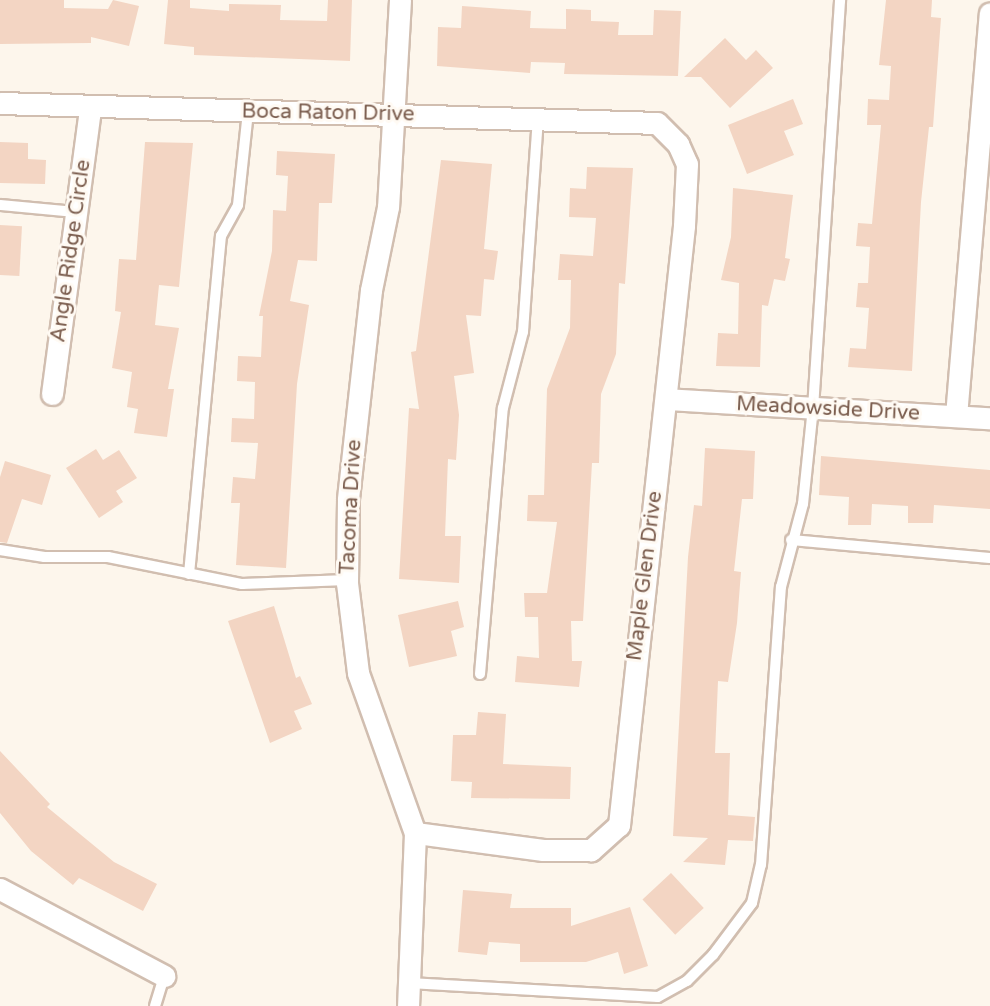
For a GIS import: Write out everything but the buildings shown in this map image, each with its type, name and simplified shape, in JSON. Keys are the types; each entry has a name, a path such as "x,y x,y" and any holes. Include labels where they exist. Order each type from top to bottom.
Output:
{"street":[{"name":"Tacoma Drive","path":"400,0 396,114 388,207 371,290 354,448 347,580 358,673 415,833 408,1006"},
{"path":"956,416 990,13"},
{"name":"Boca Raton Drive","path":"0,103 90,109 396,114 657,123"},
{"name":"Angle Ridge Circle","path":"52,394 90,109"},
{"name":"Maple Glen Drive","path":"415,833 543,850 591,850 618,825 666,399 687,164 678,144 657,123"},
{"name":"Meadowside Drive","path":"666,399 990,418"},
{"path":"0,889 164,976"}],"lane":[{"path":"409,983 658,997 680,986 713,955 751,903 760,877 781,587 791,540 803,503 813,408 840,0"},
{"path":"189,574 221,236 238,205 248,111"},
{"path":"480,674 503,408 523,332 538,118"},
{"path":"0,205 76,212"},
{"path":"791,540 990,558"},
{"path":"0,550 44,557 108,557 242,584 347,580"},
{"path":"155,1006 164,976"}]}
